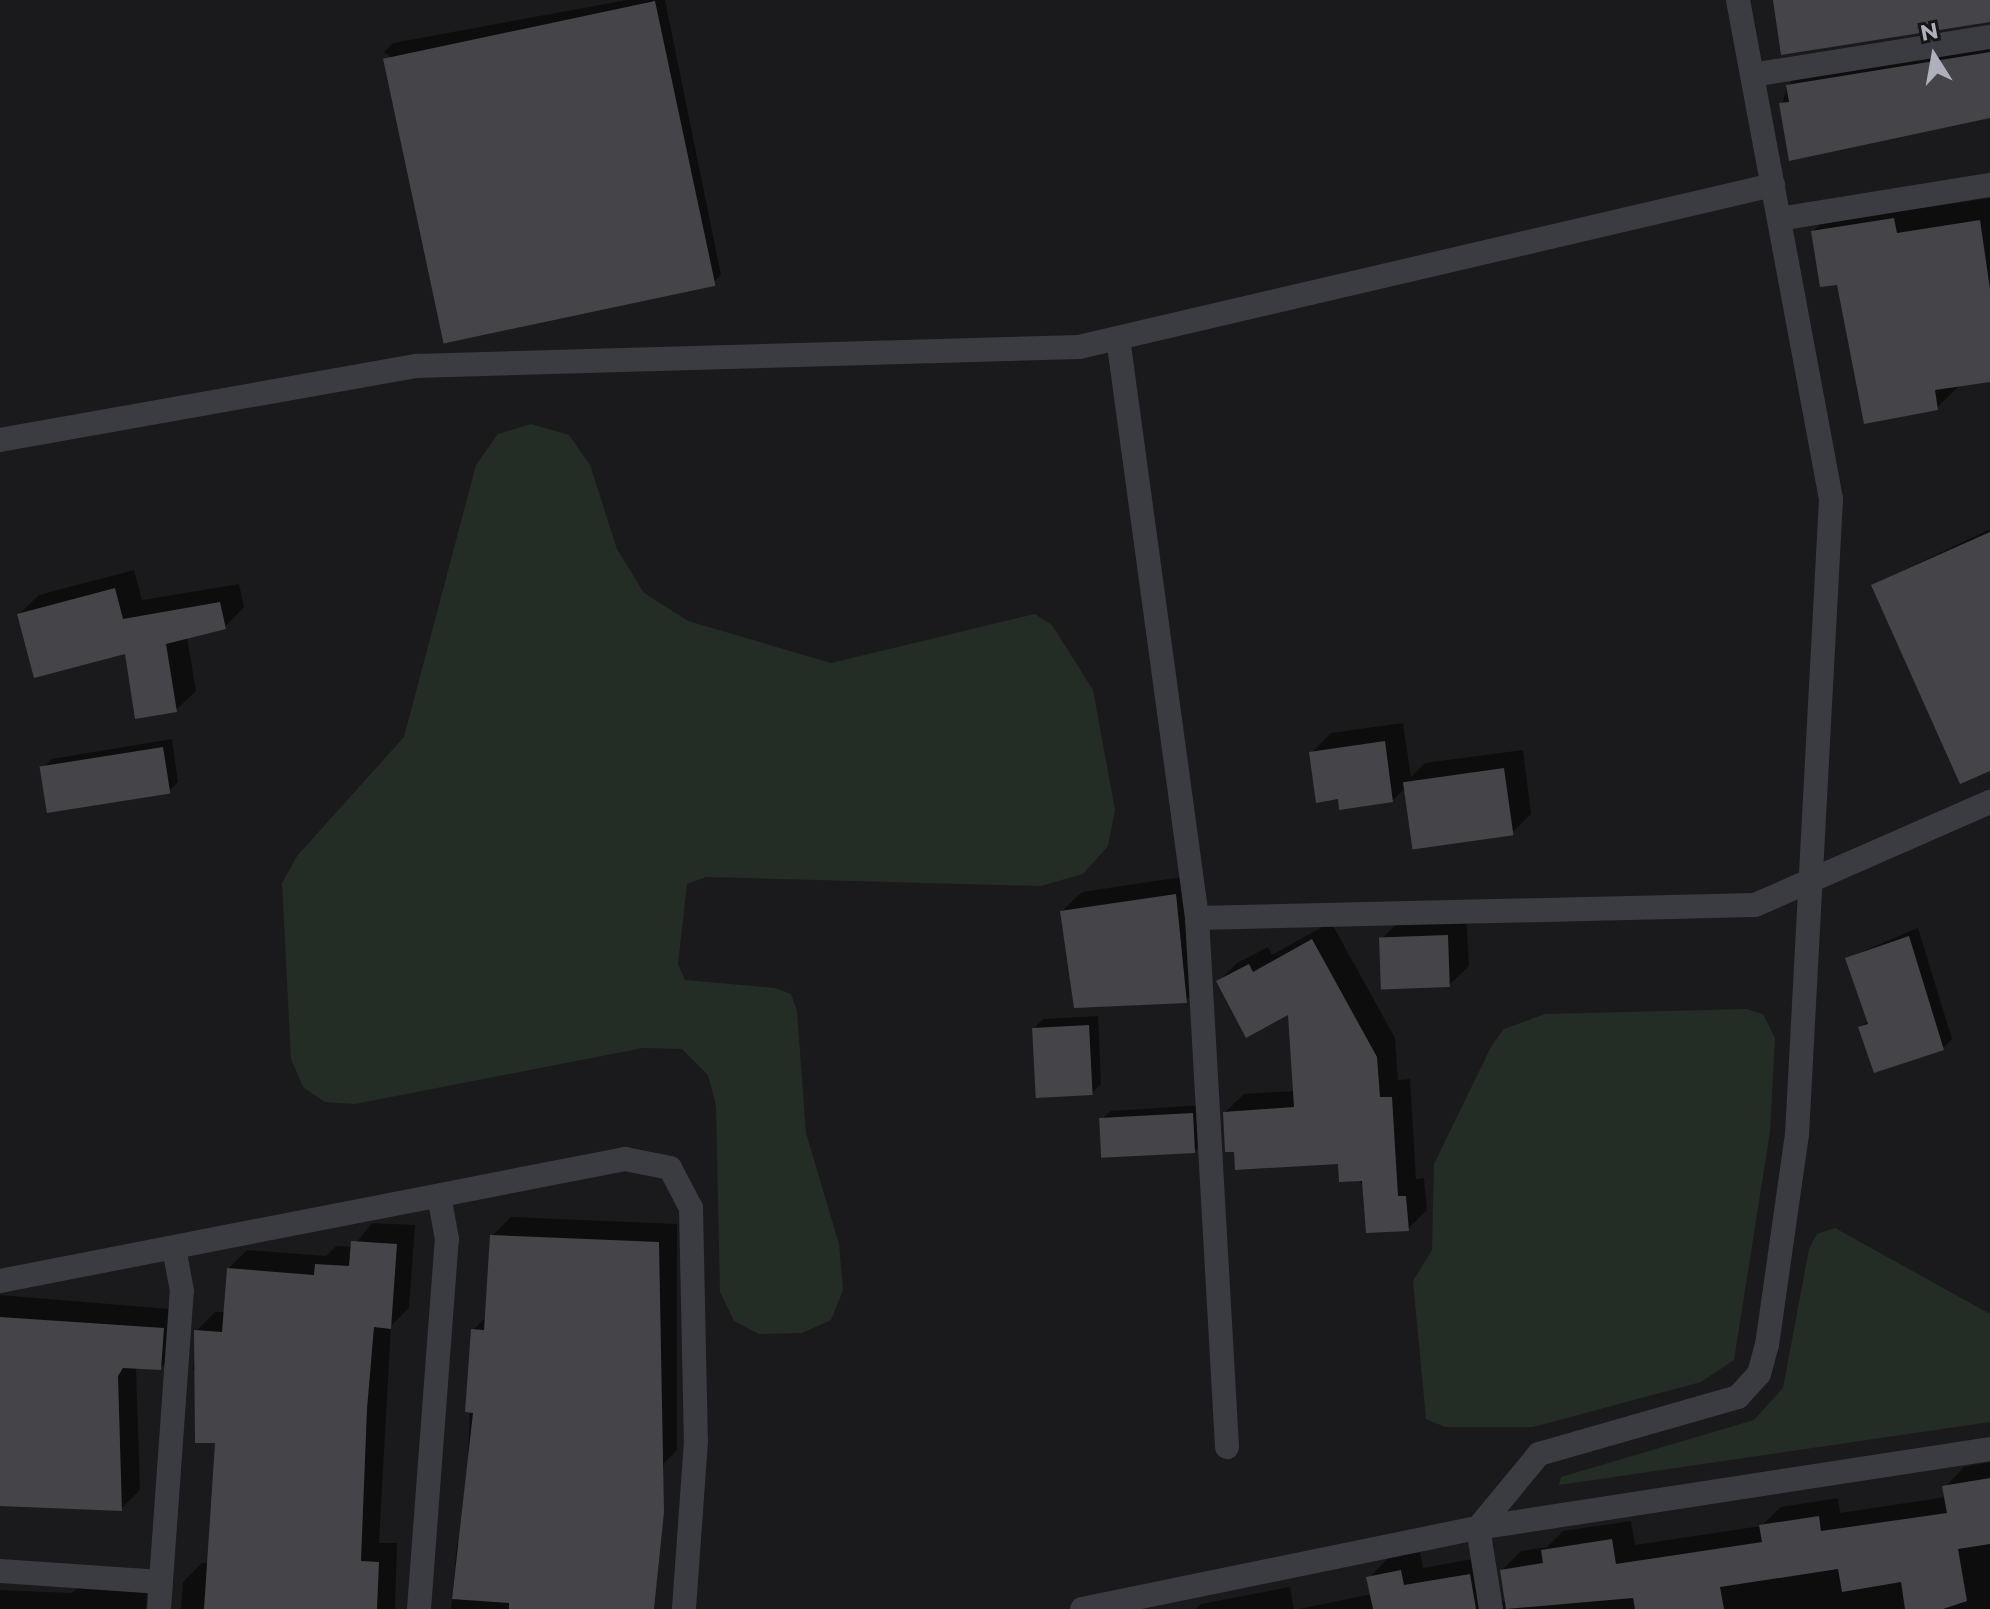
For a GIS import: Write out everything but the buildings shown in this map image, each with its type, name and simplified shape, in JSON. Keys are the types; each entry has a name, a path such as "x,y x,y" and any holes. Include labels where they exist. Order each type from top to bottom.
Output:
{"street":[{"path":"1491,1609 1478,1528 1539,1454 1710,1408 1738,1397 1759,1374 1797,1135 1831,499 1738,0"},
{"path":"1752,75 1990,37"},
{"path":"0,440 416,366 1079,347 1773,185"},
{"path":"1779,219 1990,185"},
{"path":"1118,338 1197,918 1227,1447"},
{"path":"1197,918 1755,905 1990,802"},
{"path":"0,1281 625,1159 670,1168 685,1186 696,1441 684,1609"},
{"path":"419,1609 447,1239 439,1196"},
{"path":"159,1609 182,1291 174,1248"},
{"path":"1082,1609 1478,1528 1990,1449"},
{"path":"0,1571 161,1582"}],"shaded area":[{"path":"531,424 569,435 590,465 617,549 644,593 688,621 831,663 1035,614 1052,625 1093,690 1115,810 1108,846 1083,874 1041,886 706,877 687,884 678,964 685,980 775,988 791,994 797,1011 806,1133 839,1244 843,1290 831,1320 802,1333 759,1334 734,1321 720,1292 716,1106 708,1075 682,1049 643,1048 355,1104 325,1102 303,1087 291,1059 282,883 297,856 404,737 476,465 498,434"},
{"path":"1747,1009 1763,1014 1775,1038 1770,1132 1734,1360 1701,1382 1533,1427 1445,1427 1426,1419 1413,1281 1432,1250 1434,1164 1492,1045 1504,1029 1545,1014"},
{"path":"1835,1228 1990,1314 1990,1422 1559,1485 1561,1477 1754,1420 1783,1388 1809,1249 1817,1234"}]}
